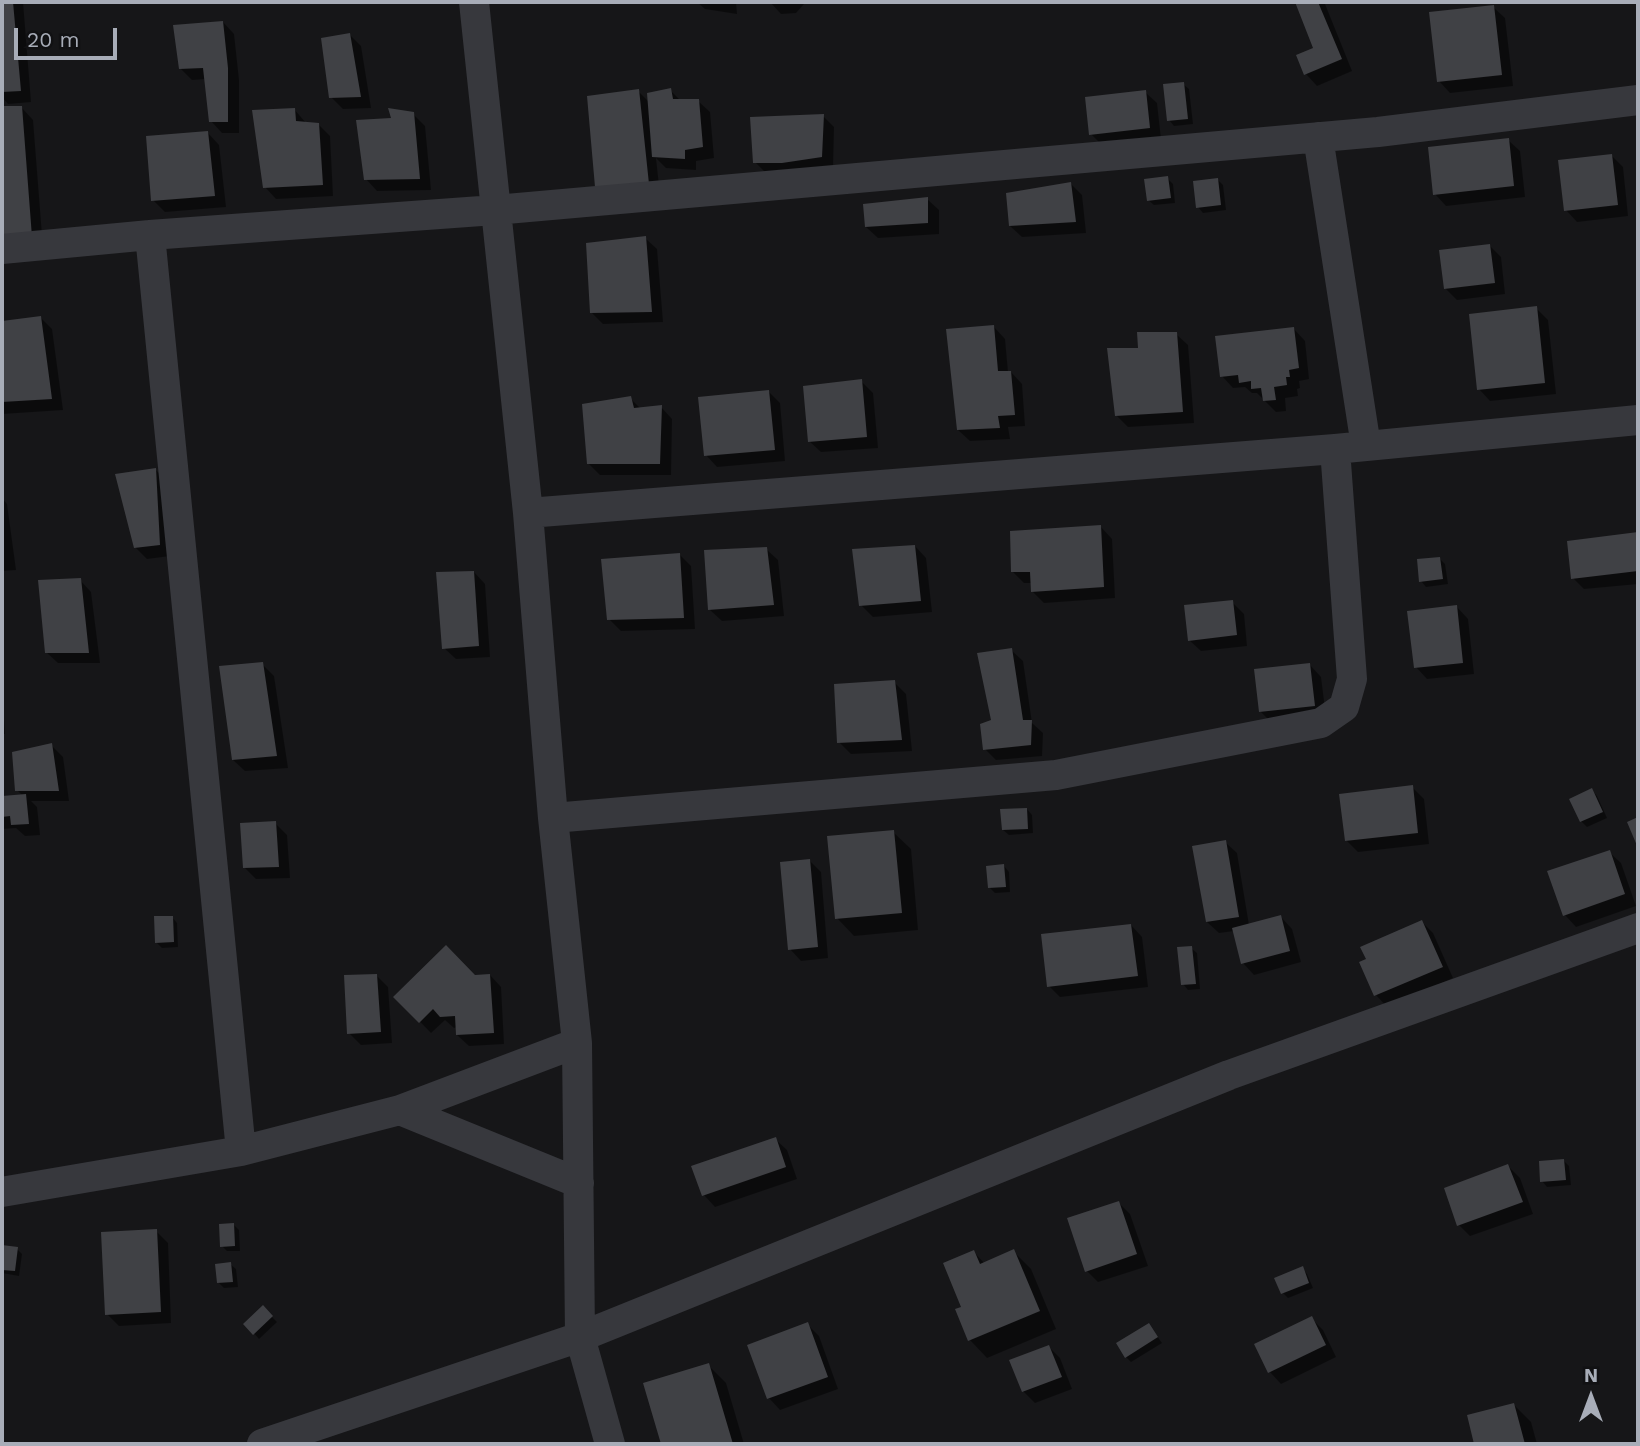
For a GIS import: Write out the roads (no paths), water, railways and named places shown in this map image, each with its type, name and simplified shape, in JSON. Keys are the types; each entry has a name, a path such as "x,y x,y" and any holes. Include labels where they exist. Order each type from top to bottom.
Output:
{"street":[{"path":"474,2 528,513 553,818 577,1043 580,1337 610,1444"},
{"path":"2,249 150,235 495,210 1318,137 1638,100"},
{"path":"1318,137 1366,446"},
{"path":"150,235 241,1151"},
{"path":"528,513 1335,449 1638,420"},
{"path":"553,818 1056,775 1321,723 1344,707 1352,679 1335,449"},
{"path":"262,1444 580,1337 1229,1075 1638,928"},
{"path":"4,1189 241,1151 400,1110 577,1043"},
{"path":"400,1110 579,1183"}]}
